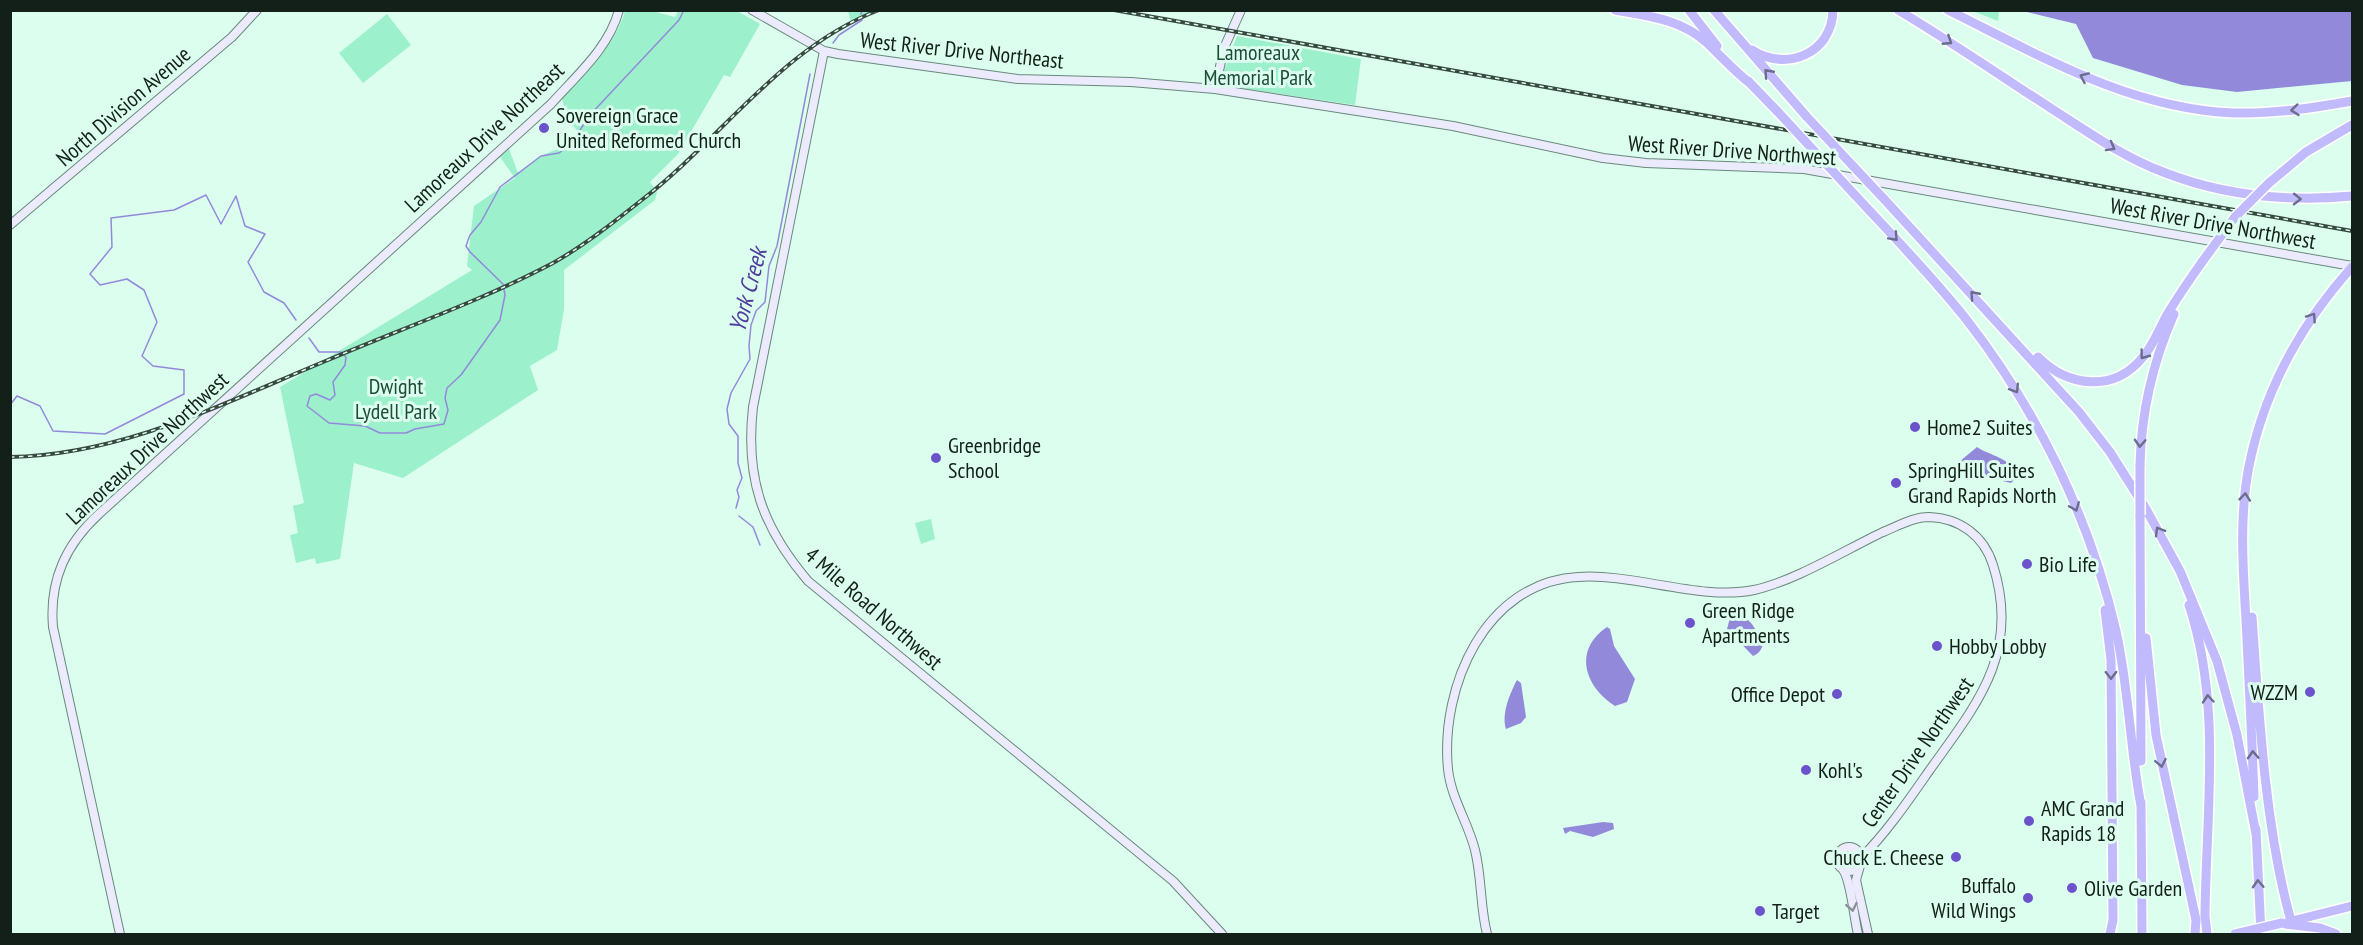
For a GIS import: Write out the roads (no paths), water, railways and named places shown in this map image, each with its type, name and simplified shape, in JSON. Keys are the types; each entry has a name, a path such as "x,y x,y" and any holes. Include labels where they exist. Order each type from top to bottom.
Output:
{"highway":[{"path":"1615,10 1665,19 1679,24 1706,42 1733,71 1751,84"},
{"path":"1689,10 1751,84 1942,290 2006,375 2055,459 2109,602 2123,664 2141,806"},
{"path":"1714,10 1807,117 1988,310 2079,412 2110,452 2170,552 2199,614 2224,682 2256,834"},
{"path":"1731,32 1762,56 1774,60 1795,59 1807,55 1823,41 1831,24 1833,10"},
{"path":"1898,10 2091,136 2163,172 2200,185 2246,195 2297,199 2352,196"},
{"path":"1948,10 2090,80 2169,105 2202,110 2262,113 2352,101"},
{"path":"1988,310 2057,373 2076,381 2100,382 2126,373 2141,360 2202,262 2235,217 2269,183 2306,152 2352,125"},
{"path":"2260,934 2242,531 2249,467 2260,423 2273,388 2301,333 2352,267"},
{"path":"2142,934 2140,466 2142,420 2149,384 2163,339 2186,287"},
{"path":"2242,531 2247,562 2265,761 2287,922"},
{"path":"2170,552 2193,618 2206,686 2209,734 2205,932"},
{"path":"2093,555 2106,616 2111,660 2113,909 2110,934"},
{"path":"2141,600 2156,735 2196,920 2195,934"},
{"path":"2235,934 2352,906"},
{"path":"2287,922 2320,928 2336,934"}],"main road":[{"name":"North Division Avenue","path":"10,225 230,38 257,10"},
{"name":"Lamoreaux Drive Northeast","path":"358,278 551,104 597,52 608,37 620,10"},
{"name":"West River Drive Northeast","path":"752,10 824,51 927,68 1018,79 1131,82 1215,89"},
{"path":"1215,89 1224,48 1241,10"},
{"name":"4 Mile Road Northwest","path":"824,51 751,427 754,480 771,531 788,558 808,581 1173,881 1221,934"},
{"name":"West River Drive Northwest","path":"1215,89 1453,126 1603,159 1804,170 2352,267"},
{"name":"Lamoreaux Drive Northwest","path":"120,934 53,627 52,600 61,564 73,541 87,525 358,278"},
{"name":"Center Drive Northwest","path":"1487,934 1474,846 1454,797 1447,750 1450,709 1456,683 1467,658 1488,625 1501,611 1528,591 1562,579 1592,577 1736,592 1770,586 1906,522 1925,518 1955,522 1982,541 1991,557 1998,584 2001,639 1990,680 1969,717 1861,862"},
{"name":"Center Drive Northwest","path":"1855,848 1875,845"},
{"path":"1858,934 1850,903 1849,880 1837,859 1840,851 1847,847 1855,848 1861,862 1856,880 1868,934"},
{"path":"1843,869 1850,871 1861,862"}],"waterway":[{"path":"309,338 319,352 341,352 346,357 345,365 333,382 335,395 330,400 316,394 310,396 307,406 329,423 365,426 380,433 406,433 415,429 444,424 448,410 445,398 447,388 461,375 500,320 505,295 503,284 466,246 470,235 481,222 500,187 541,156 559,153 571,144 589,116 679,20 684,10"},
{"name":"York Creek","path":"861,14 862,10"},
{"name":"York Creek","path":"833,43 839,35 862,20"},
{"name":"York Creek","path":"736,508 739,497 737,490 742,478 738,463 738,436 729,424 727,409 731,393 750,359 751,325 756,311 765,302 769,266 777,246 810,74"},
{"path":"10,405 17,396 40,406 53,431 105,434 184,394 184,370 153,366 142,356 157,322 144,290 127,279 100,285 90,274 112,247 111,218 174,210 206,195 221,224 236,196 245,226 265,234 248,262 264,292 284,303 296,320"},
{"name":"York Creek","path":"739,516 753,527 760,545"}],"railway":[{"path":"10,457 52,454 93,447 173,424 526,277 588,241 643,199 672,175 754,96 812,47 844,26 879,10"},
{"path":"1114,10 2352,231"}],"place":[{"name":"Sovereign Grace United Reformed Church","path":"544,128"},
{"name":"Home2 Suites","path":"1915,427"},
{"name":"Greenbridge School","path":"936,458"},
{"name":"SpringHill Suites Grand Rapids North","path":"1896,483"},
{"name":"Bio Life","path":"2027,564"},
{"name":"Green Ridge Apartments","path":"1690,623"},
{"name":"Hobby Lobby","path":"1937,646"},
{"name":"WZZM","path":"2310,692"},
{"name":"Office Depot","path":"1837,694"},
{"name":"Kohl's","path":"1806,770"},
{"name":"AMC Grand Rapids 18","path":"2029,821"},
{"name":"Chuck E. Cheese","path":"1956,857"},
{"name":"Olive Garden","path":"2072,888"},
{"name":"Buffalo Wild Wings","path":"2028,898"},
{"name":"Target","path":"1760,911"}],"park label":[{"name":"Lamoreaux Memorial Park","path":"1258,64"},
{"name":"Dwight Lydell Park","path":"396,398"}]}
